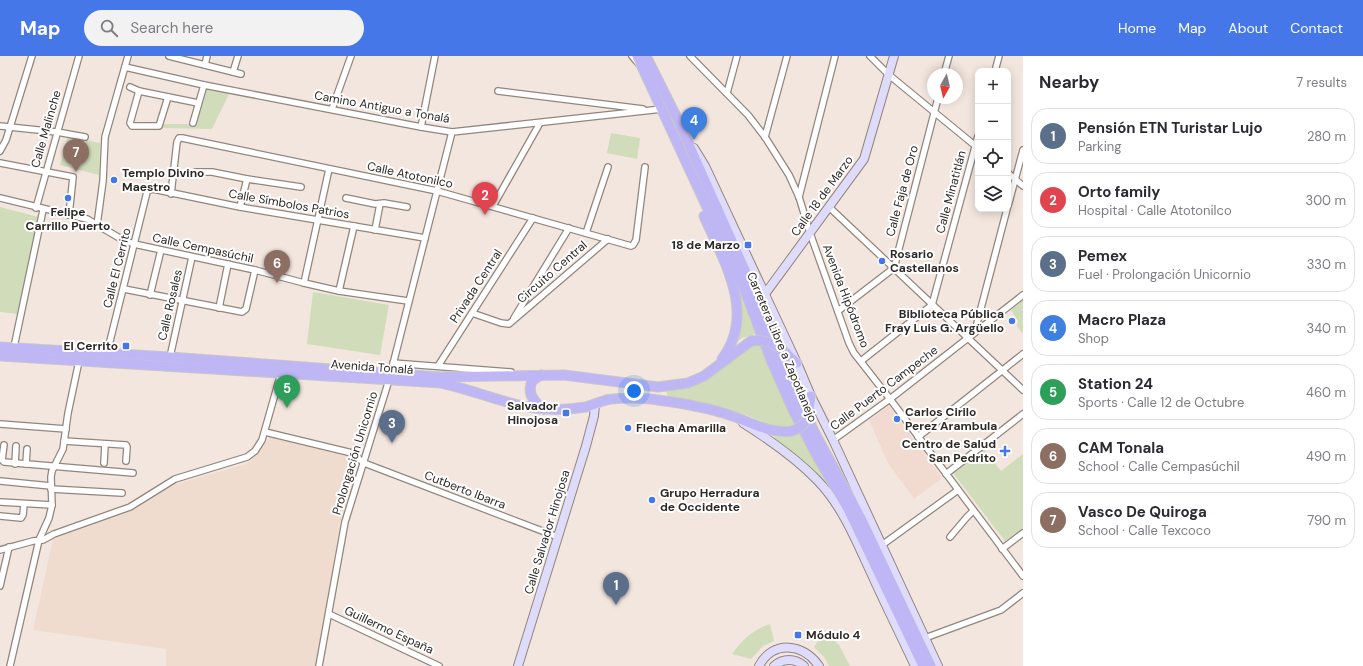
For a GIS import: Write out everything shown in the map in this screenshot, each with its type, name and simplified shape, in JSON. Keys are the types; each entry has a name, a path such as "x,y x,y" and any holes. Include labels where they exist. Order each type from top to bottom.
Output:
{"main road":[{"name":"Carretera Libre a Zapotlanejo","path":"637,56 742,283 793,410 817,456 848,509 923,666"},
{"name":"Carretera Libre a Zapotlanejo","path":"646,56 678,120 749,280 788,379 818,440 861,518 931,666"},
{"name":"Calle 18 de Marzo","path":"765,294 864,159 894,56"},
{"path":"664,112 668,129 735,291 738,308 737,324 728,349 716,367"},
{"name":"Carretera Libre a Zapotlanejo","path":"678,120 705,166 938,666"},
{"name":"Avenida Tonalá","path":"0,356 281,373 440,377 564,375 658,387 688,383 704,376 751,341 761,340 770,342 797,363"},
{"name":"Avenida Tonalá","path":"0,346 170,357 389,376 450,385 523,406 545,409 574,408 619,398 651,399 689,405 724,413 774,431 785,432 798,429 805,422 811,396"},
{"path":"537,375 532,381 530,391 534,400 545,409"},
{"name":"Calle Salvador Hinojosa","path":"518,666 586,446 594,416 595,404"},
{"path":"736,418 790,455 819,482 837,505 916,666"},
{"path":"900,617 916,666"},
{"path":"759,666 771,653 781,649 791,648 806,653 818,666"},
{"path":"774,666 781,661 790,660 798,662 804,666"}],"street":[{"path":"0,151 10,127 32,56"},
{"name":"Calle Malinche","path":"36,208 79,56"},
{"path":"97,225 103,181 107,126 128,56"},
{"path":"169,56 241,74"},
{"path":"205,65 207,56"},
{"path":"233,72 238,56"},
{"path":"332,110 351,56"},
{"path":"422,127 435,56"},
{"path":"632,56 640,65"},
{"name":"Avenida Hipódromo","path":"690,56 748,115 765,137 789,175 849,343 1023,576"},
{"path":"727,93 737,56"},
{"path":"765,137 787,56"},
{"path":"798,197 836,56"},
{"path":"870,56 889,75 975,145"},
{"path":"946,68 949,56"},
{"path":"996,68 999,56"},
{"name":"Camino Antiguo a Tonalá","path":"125,67 204,86 452,132 652,110 664,112"},
{"path":"193,123 204,86"},
{"path":"130,87 139,91 198,104"},
{"path":"139,91 130,123 132,126 159,126 168,97"},
{"path":"498,91 652,110"},
{"name":"Calle Faja de Oro","path":"894,268 936,104"},
{"path":"493,206 540,123"},
{"path":"0,126 57,132 85,137"},
{"name":"Prolongación Unicornio","path":"319,666 345,522 393,363 452,132"},
{"name":"Calle Atotonilco","path":"171,194 177,142 179,138 182,138 437,191 628,245 634,245 636,240 645,167"},
{"path":"1011,194 1023,150"},
{"name":"Calle Minatitlán","path":"932,305 975,154"},
{"path":"0,162 73,177 69,215"},
{"path":"586,233 608,167"},
{"path":"304,283 329,169"},
{"path":"196,172 212,172 301,188"},
{"path":"1011,176 1023,186"},
{"path":"240,207 247,179"},
{"name":"Calle Símbolos Patrios","path":"149,190 318,221 425,238"},
{"name":"Calle El Cerrito","path":"107,353 124,290 147,192 149,190"},
{"name":"Calle Cempasúchil","path":"0,198 43,210 87,219 118,238 134,244 255,270 339,291 408,301"},
{"path":"346,198 375,204 384,203 408,207"},
{"path":"375,230 380,204"},
{"path":"829,207 1023,390"},
{"path":"14,347 43,210"},
{"path":"975,332 1006,212"},
{"name":"Privada Central","path":"438,366 533,218"},
{"path":"339,291 354,226"},
{"name":"Circuito Central","path":"511,323 569,228"},
{"name":"Circuito Central","path":"511,323 608,239"},
{"path":"150,295 160,250"},
{"name":"Calle Rosales","path":"170,357 192,257"},
{"path":"219,308 228,264"},
{"path":"838,311 894,268"},
{"path":"124,290 244,312 255,270"},
{"name":"Calle Puerto Campeche","path":"833,440 890,399 1023,295"},
{"path":"861,361 932,305"},
{"path":"472,312 503,324 511,323"},
{"path":"918,437 1023,354"},
{"path":"10,666 37,539 49,518 52,505 51,477 63,449 68,413 79,361"},
{"path":"393,363 537,375"},
{"path":"0,550 37,539 48,533 54,534 130,507 175,478 248,457 255,451 262,440 281,373"},
{"path":"946,474 1023,414"},
{"path":"0,424 66,430"},
{"name":"Cutberto Ibarra","path":"265,432 352,453 364,463 558,537"},
{"path":"64,441 127,446 126,460"},
{"path":"104,463 105,444"},
{"path":"4,445 3,462 133,473"},
{"path":"15,464 16,446"},
{"path":"26,464 27,449"},
{"path":"0,481 51,488 122,493"},
{"path":"882,545 958,490"},
{"path":"0,502 52,505"},
{"path":"0,516 21,518 23,515 24,504"},
{"path":"950,537 973,511"},
{"path":"1002,549 1023,533"},
{"path":"0,586 9,547"},
{"path":"926,638 1001,610 1023,593"},
{"name":"Guillermo España","path":"329,614 439,666"}],"shaded area":[{"path":"889,406 942,478 914,499 888,463 869,420"},
{"path":"270,437 350,457 352,461 349,464 355,478 340,522 316,666 166,666 166,649 33,630 53,539 131,511 169,486 246,464 254,458"}],"green space":[{"path":"205,89 229,94 212,129 161,128 162,124 193,124"},
{"path":"611,133 640,138 637,159 607,153"},
{"path":"68,136 100,143 99,175 60,165"},
{"path":"0,207 38,217 18,314 0,312"},
{"path":"313,292 389,305 380,355 307,344"},
{"path":"740,292 756,334 742,338 734,344 738,293"},
{"path":"1023,300 1023,334 1017,326 1018,321 1011,310"},
{"path":"759,343 795,424 785,427 770,425 746,415 719,407 668,397 666,391 690,385 708,378 746,349"},
{"path":"799,433 830,486 827,488 804,463 772,437 792,436"},
{"path":"984,449 1001,471 1023,454 1023,528 1005,541 953,473"},
{"path":"770,624 774,641 763,646 751,659 732,654 749,636 758,629"},
{"path":"825,631 839,645 850,666 829,666 824,657 814,647"}],"place":[{"name":"Macro Plaza","path":"694,140"},
{"name":"Vasco De Quiroga","path":"76,172"},
{"name":"Templo Divino Maestro","path":"114,180"},
{"name":"Felipe Carrillo Puerto","path":"68,198"},
{"name":"Orto family","path":"485,215"},
{"name":"18 de Marzo","path":"748,245"},
{"name":"Rosario Castellanos","path":"882,261"},
{"name":"CAM Tonala","path":"277,283"},
{"name":"Biblioteca Pública Fray Luis G. Argüello","path":"1012,321"},
{"name":"El Cerrito","path":"126,346"},
{"name":"Station 24","path":"287,408"},
{"name":"Salvador Hinojosa","path":"566,413"},
{"name":"Carlos Cirilo Perez Arambula","path":"897,419"},
{"name":"Flecha Amarilla","path":"628,428"},
{"name":"Pemex","path":"392,443"},
{"name":"Centro de Salud San Pedrito","path":"1005,451"},
{"name":"Grupo Herradura de Occidente","path":"652,500"},
{"name":"Pensión ETN Turistar Lujo","path":"616,605"},
{"name":"Módulo 4","path":"798,635"}]}
